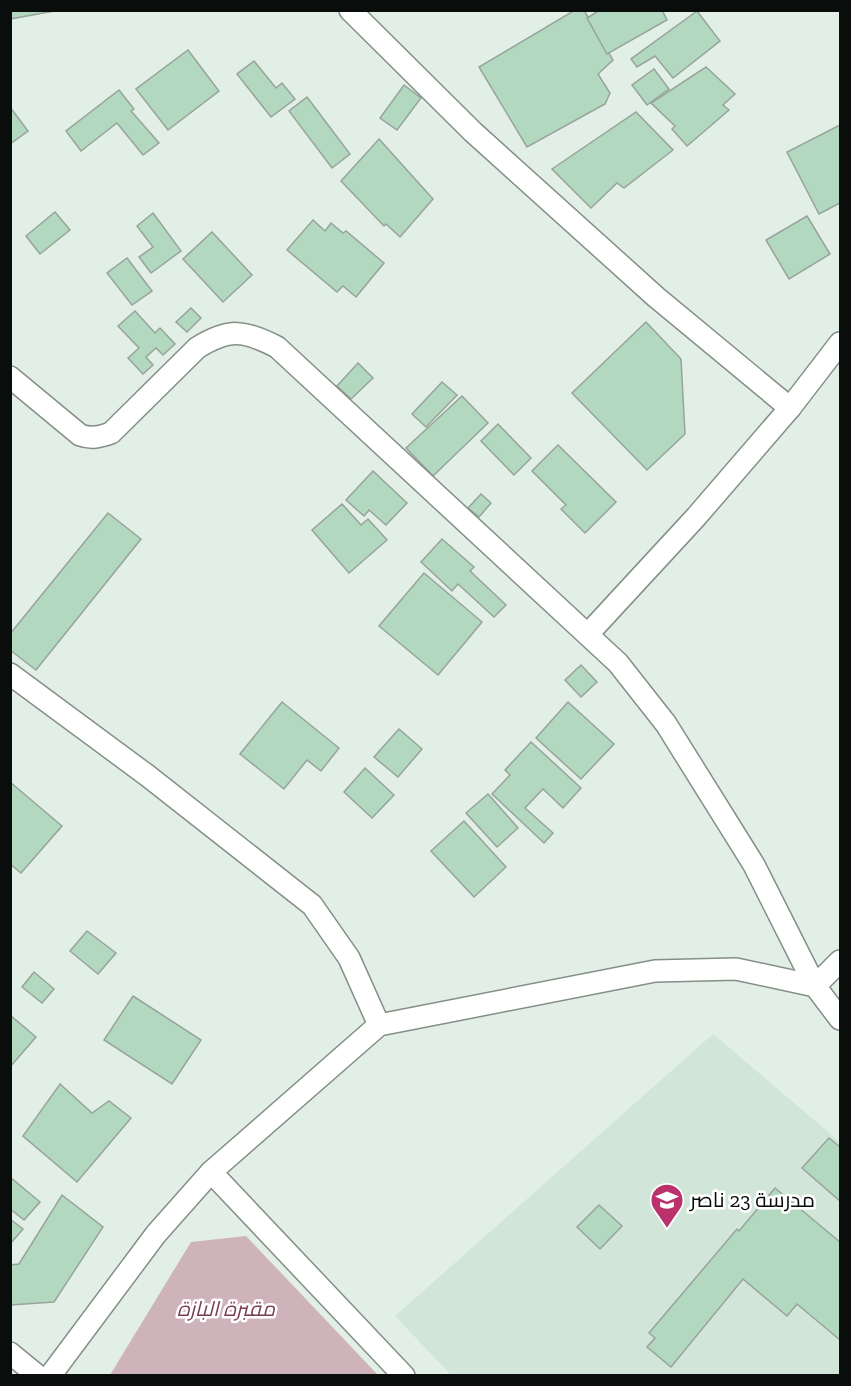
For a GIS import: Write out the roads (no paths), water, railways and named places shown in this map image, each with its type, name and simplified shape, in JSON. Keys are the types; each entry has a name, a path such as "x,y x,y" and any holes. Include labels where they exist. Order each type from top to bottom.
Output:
{"street":[{"path":"350,10 473,132 656,297 790,408"},
{"path":"10,377 80,435 88,438 99,437 111,433 204,343 233,332 254,335 277,347 325,389 618,663 666,724 754,866 815,987 840,1019"},
{"path":"588,634 696,517 790,408 840,343"},
{"path":"10,674 148,776 312,905 349,958 380,1024"},
{"path":"815,987 840,961"},
{"path":"50,1376 156,1234 211,1172 380,1024 655,971 736,969 815,987"},
{"path":"211,1172 404,1376"},
{"path":"10,1353 38,1376"}],"place":[{"name":"مدرسة 23 ناصر","path":"667,1229"}],"park label":[{"name":"مقبرة البازة","path":"226,1309"}]}
